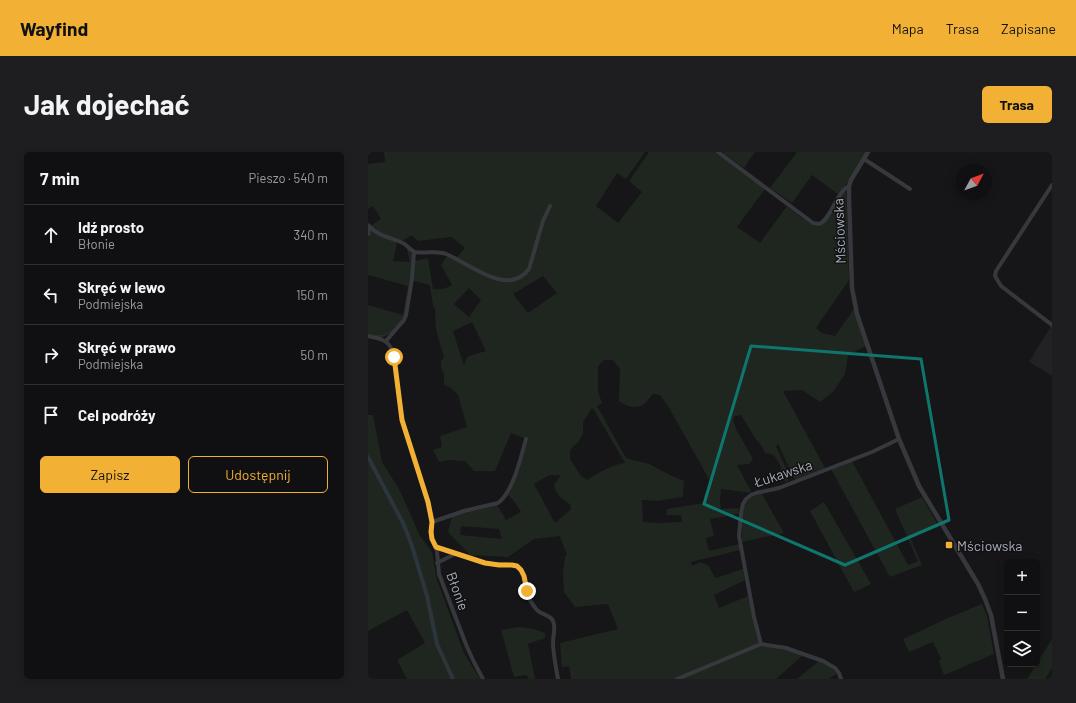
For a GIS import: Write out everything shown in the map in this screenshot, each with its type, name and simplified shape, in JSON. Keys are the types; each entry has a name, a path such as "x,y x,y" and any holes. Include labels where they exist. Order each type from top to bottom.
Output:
{"street":[{"path":"718,152 813,222 819,224 826,218 844,189 849,186"},
{"name":"Mściowska","path":"868,152 852,176 849,186 848,198 854,302 899,439 919,486 985,599 991,615 1003,679"},
{"path":"864,159 910,189"},
{"path":"1052,184 996,271 995,276 1001,286 1052,326"},
{"path":"368,234 369,226 385,237 404,244 414,252 445,253 499,280 512,280 519,278 529,269 543,221 550,206"},
{"path":"368,336 386,341 404,320 412,279 414,252"},
{"name":"Błonie","path":"386,341 393,352 402,420 428,502 432,522 432,539 438,555 439,574 467,647 483,679"},
{"path":"432,522 464,511 498,504 506,494 518,468 526,439"},
{"name":"Łukawska","path":"761,644 754,617 739,536 741,513 746,499 751,495 779,488 872,452 899,439"},
{"path":"436,547 485,563 512,565 517,566 520,569 524,576 528,595 532,603 540,613 550,617 553,621 554,648 558,679"},
{"path":"438,563 455,554"},
{"path":"677,679 761,644 786,648 823,661 834,668 839,673 841,679"}],"highlighted area":[{"path":"751,346 921,359 949,520 845,565 704,504"}],"shaded area":[{"path":"384,152 645,152 626,179 617,173 596,206 618,223 642,192 629,181 649,152 715,152 765,189 737,227 760,243 787,206 811,224 820,227 842,194 846,192 849,280 816,328 822,333 835,336 854,309 866,346 848,355 845,374 833,392 820,402 802,390 783,391 825,468 795,480 778,444 776,446 789,475 788,482 783,480 781,477 780,466 774,455 765,453 741,415 735,416 733,420 736,429 753,459 749,464 737,465 752,493 721,489 721,509 739,508 738,514 710,519 714,536 706,538 709,551 739,544 740,550 691,562 692,566 700,562 709,566 715,578 743,569 745,580 714,595 719,608 748,596 758,645 795,652 802,656 776,679 571,679 569,666 562,667 560,643 618,629 608,604 575,607 564,592 563,570 565,557 567,555 560,536 534,539 508,557 470,555 448,532 452,516 497,505 506,520 521,512 515,502 508,495 519,471 528,439 511,433 495,471 474,471 465,461 448,460 439,462 433,450 442,447 440,436 467,427 458,395 451,388 444,385 444,374 441,368 441,361 444,358 436,329 435,309 433,306 430,285 414,281 415,261 428,258 433,289 443,289 452,285 441,265 446,257 457,257 465,248 452,237 418,241 411,235 404,240 399,240 386,236 371,226 381,219 373,206 368,209 368,164 385,162","holes":["543,276 557,293 528,313 513,294","469,288 481,300 469,317 454,304","472,322 486,351 469,356 466,359 464,366 453,331","604,360 613,360 620,369 619,401 628,406 638,407 644,404 653,394 660,395 668,406 710,481 704,495 704,503 667,509 666,515 681,515 682,522 643,522 642,500 657,501 683,497 684,481 649,464 626,458 597,406 602,403 598,392 598,366","592,408 625,463 610,467 587,480 581,476 570,459 570,450 579,441 583,434 583,422","550,475 561,475 554,485 560,496 570,504 571,509 555,523 534,484","461,526 499,529 502,539 460,535"]},
{"path":"755,152 744,168 723,153"},
{"path":"797,152 867,152 839,195 812,175 792,203 770,188"},
{"path":"370,229 397,242 393,261 410,262 407,248 411,251 412,257 410,286 404,315 394,330 386,336 381,337 368,335 368,305 403,315 408,286 368,275 368,239"},
{"path":"1051,326 1052,374 1051,375 1029,362"},
{"path":"368,415 373,415 382,462 399,489 420,536 432,552 437,580 464,653 480,679 407,679 397,660 425,643 407,610 368,631"},
{"path":"852,461 908,565 918,561 895,509 922,497 939,527 910,537 922,565 890,577 831,469"},
{"path":"762,494 784,533 742,542 742,518 747,502 751,497"},
{"path":"824,502 871,584 854,592 810,511"},
{"path":"982,604 987,616 994,654 944,675 939,661 941,659 933,642 909,652 903,639"},
{"path":"519,627 534,629 545,633 545,638 528,644 535,679 528,679 527,675 514,677 501,630"},
{"path":"1052,639 1052,668 1045,679 1027,679 1034,667 1040,667 1040,658"},
{"path":"819,661 830,667 837,674 828,679 797,679"}],"waterway":[{"path":"377,336 387,334 395,328"},
{"path":"368,457 404,525 427,596 437,644 453,679"}],"place":[{"name":"Mściowska","path":"949,545"}],"route":[{"path":"394,357 402,420 428,502 432,522 432,539 436,547 485,563 517,566 524,576 527,591"}]}
